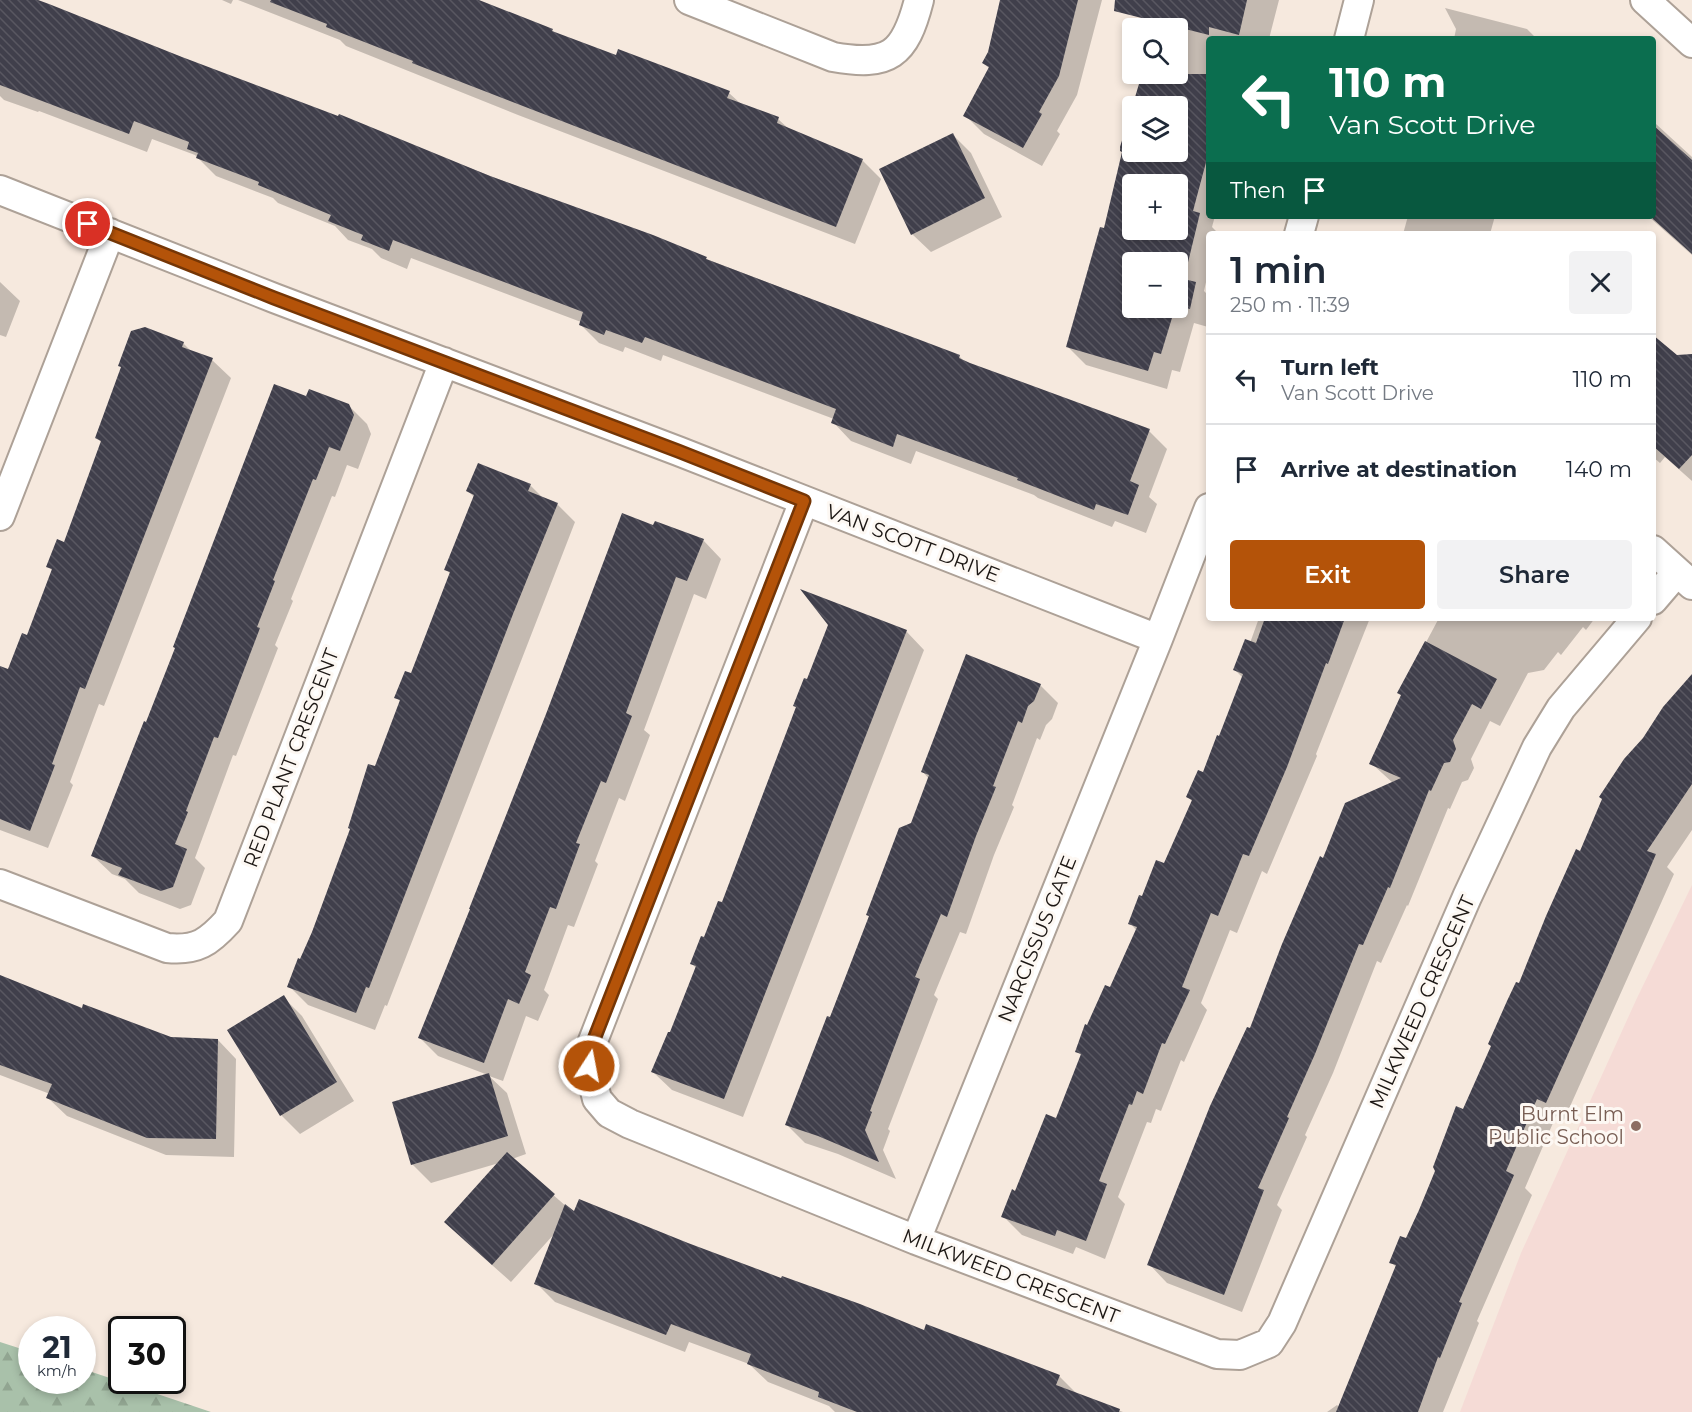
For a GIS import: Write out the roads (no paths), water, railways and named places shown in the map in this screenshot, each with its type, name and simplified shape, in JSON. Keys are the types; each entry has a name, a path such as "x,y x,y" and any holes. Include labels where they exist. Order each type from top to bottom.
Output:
{"street":[{"path":"689,0 833,57 855,61 879,60 904,43 920,0"},
{"path":"1350,36 1359,0"},
{"path":"1646,0 1692,42"},
{"name":"VAN SCOTT DRIVE","path":"0,190 1158,639"},
{"path":"0,516 110,233"},
{"name":"RED PLANT CRESCENT","path":"0,884 167,948 183,950 202,945 228,921 444,362"},
{"name":"MILKWEED CRESCENT","path":"804,501 591,1047 589,1066 597,1099 609,1113 630,1124 916,1239 1217,1354 1240,1355 1269,1343 1282,1323 1467,897 1537,747 1561,708 1634,621"},
{"path":"1158,639 1206,516"},
{"path":"1656,553 1685,578 1656,598"},
{"name":"NARCISSUS GATE","path":"916,1239 1158,639"}],"place":[{"name":"Burnt Elm Public School","path":"1636,1126"}]}
